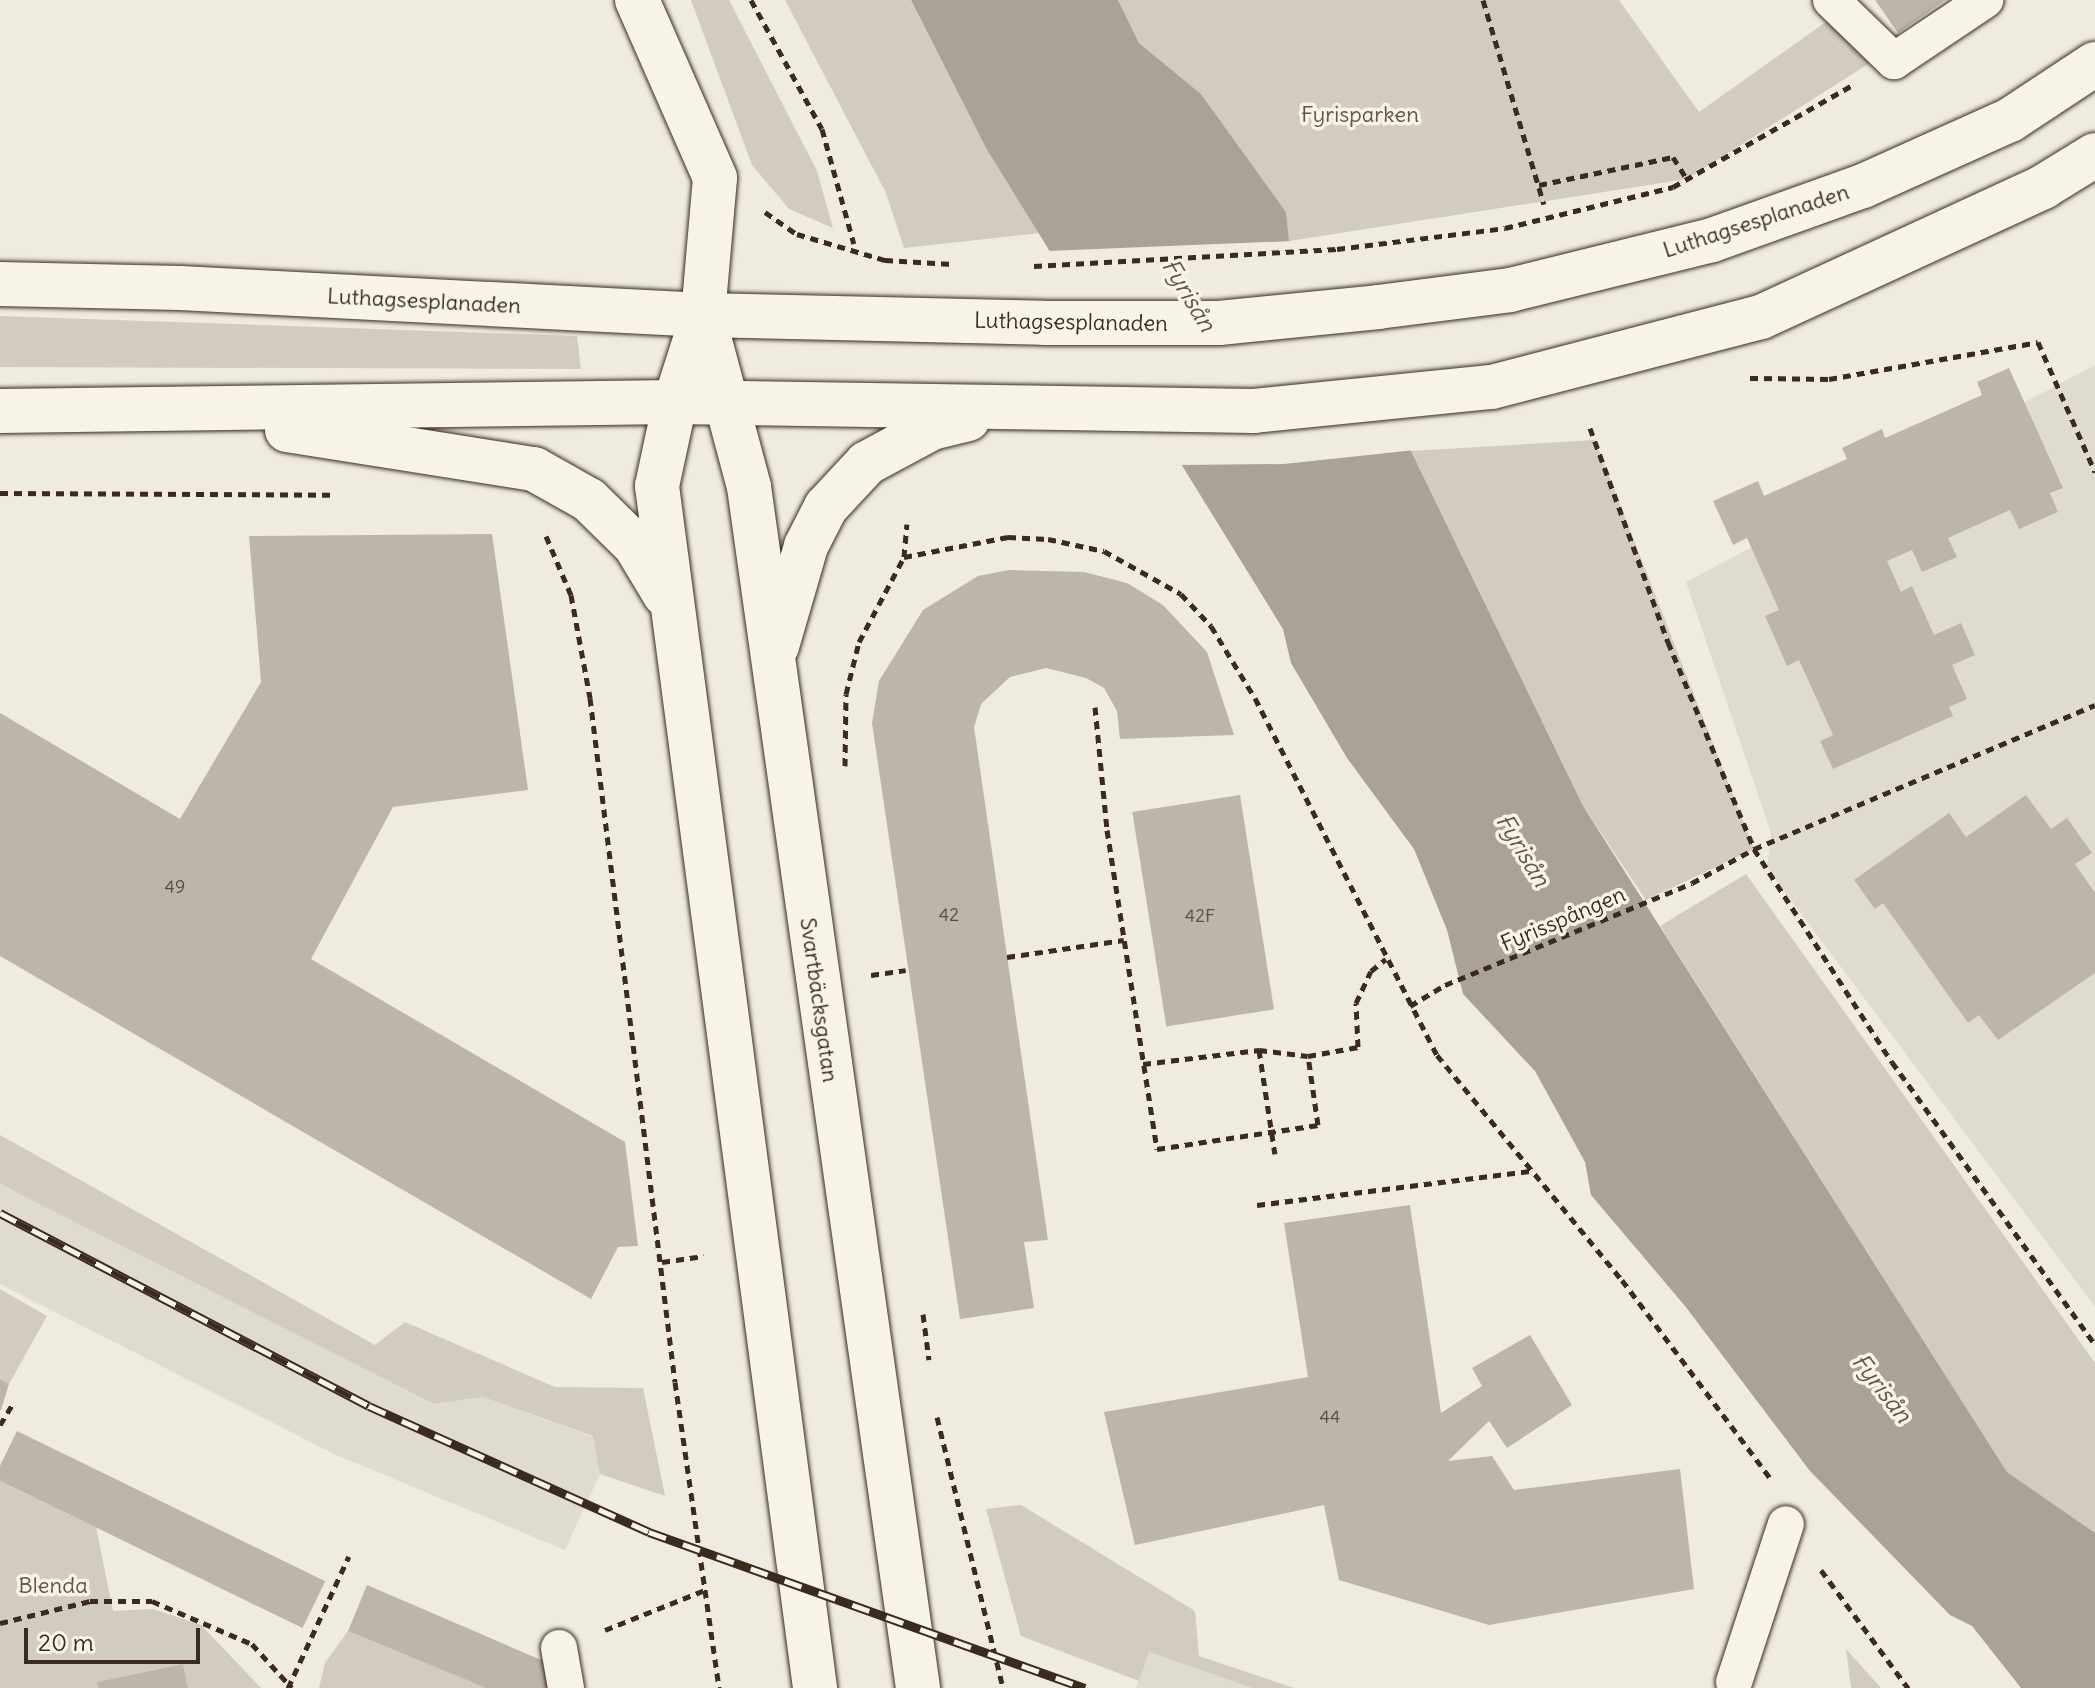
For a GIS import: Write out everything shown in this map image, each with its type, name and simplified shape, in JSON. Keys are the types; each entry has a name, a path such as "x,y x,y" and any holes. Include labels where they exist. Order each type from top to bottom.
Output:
{"main road":[{"name":"Svartbäcksgatan","path":"637,0 715,178 703,315 675,402 657,486 815,1688"},
{"name":"Luthagsesplanaden","path":"0,284 180,288 703,315 1044,323 1219,323 1378,307 1510,290 1712,240 1863,186 1997,126 2095,64"},
{"path":"0,411 174,412 675,402 1003,410 1254,411 1492,387 1761,317 1975,220 2095,155"},
{"name":"Svartbäcksgatan","path":"703,315 730,403 749,487 918,1688"},
{"path":"772,663 806,546 826,507 867,463 932,428 1003,410"},
{"path":"174,412 534,469 589,500 635,545 673,608"}],"lane":[{"path":"1831,0 1894,61 1985,0"},
{"path":"1734,1682 1786,1524"},
{"path":"559,1648 566,1688"}],"path":[{"path":"751,0 822,129 854,244"},
{"path":"1483,0 1544,204"},
{"path":"1023,266 1337,249 1505,228 1687,179 1894,61"},
{"path":"1539,185 1673,157 1687,179"},
{"path":"715,178 797,234 885,260 962,264"},
{"path":"1744,377 1829,379 2038,342 2095,472"},
{"path":"1590,428 1668,642 1754,849 1892,1062 2095,1344"},
{"path":"0,493 347,495"},
{"path":"845,780 846,694 859,642 904,557 907,524"},
{"path":"541,526 571,595 590,698 719,1688"},
{"path":"904,557 972,541 1048,539 1104,551 1181,594 1211,626 1255,698 1437,1055 1768,1472 1786,1524 1908,1688"},
{"name":"Fyrisspången","path":"1410,1006 1445,985 1692,883 1754,849 2095,705"},
{"path":"1095,707 1124,940 1157,1149 1318,1125 1308,1056"},
{"path":"1007,957 1124,940"},
{"path":"1143,1064 1259,1050 1308,1056 1358,1047 1356,1003 1371,971 1386,959"},
{"path":"870,975 906,970"},
{"path":"1259,1050 1275,1154"},
{"path":"1257,1205 1531,1171"},
{"path":"0,1425 13,1403"},
{"path":"0,1623 90,1601 152,1601 252,1644 290,1687 349,1556"},
{"path":"559,1648 705,1590"}],"shaded area":[{"path":"2095,365 2095,1307 1767,868 1771,833 1686,582"},
{"path":"0,1183 434,1404 483,1397 594,1437 600,1474 565,1550 334,1454 0,1284"},
{"path":"1149,1652 1252,1688 1136,1688"}],"green space":[{"path":"691,0 729,0 817,171 833,228 789,209 752,165"},
{"path":"785,0 911,0 986,148 1041,233 904,248 886,193"},
{"name":"Fyrisparken","path":"1118,0 1619,0 1699,112 1840,12 1873,61 1687,179 1289,241 1286,212 1201,94 1139,43"},
{"path":"0,316 577,336 581,369 0,367"},
{"path":"1595,440 1754,849 1646,900 1583,806 1411,451"},
{"path":"1746,874 2095,1363 2095,1533 2007,1472 1660,926"},
{"path":"0,1135 375,1345 405,1322 555,1387 643,1388 665,1496 600,1474 593,1436 483,1397 434,1404 14,1191 0,1183"},
{"path":"0,1289 47,1316 9,1384 0,1379"},
{"name":"Blenda","path":"0,1480 95,1522 113,1611 153,1609 201,1625 261,1688 188,1688 183,1664 97,1682 98,1688 0,1688"},
{"path":"1021,1505 1195,1611 1199,1656 1294,1688 1252,1688 1149,1652 1139,1681 1021,1636 986,1509"},
{"path":"348,1631 486,1688 319,1688 325,1663"},
{"path":"1846,1649 1881,1688 1851,1688"}],"water":[{"name":"Fyrisån","path":"911,0 1118,0 1139,43 1201,94 1286,212 1289,241 1411,451 1583,806 2007,1472 2095,1533 2095,1688 2021,1688 1972,1626 1950,1615 1810,1471 1685,1306 1591,1195 1585,1162 1535,1071 1463,994 1447,930 1414,849 1347,758 1291,663 1283,629 986,148"}],"pier":[{"path":"1293,241 1415,450 1284,464 1178,465 1048,251"}],"building":[{"path":"1875,0 1945,0 1898,33"},
{"path":"2009,368 2063,488 2050,493 2058,512 2019,529 2010,510 1948,538 1957,557 1922,572 1912,550 1887,561 1901,592 1912,586 1934,635 1961,623 1975,655 1952,665 1967,699 1949,707 1953,716 1833,769 1820,741 1833,735 1799,660 1787,666 1765,616 1779,610 1747,538 1733,545 1713,501 1758,481 1764,496 1847,459 1842,448 1882,429 1885,438 1982,395 1977,382"},
{"path":"492,534 528,790 393,807 311,959 625,1142 638,1246 618,1247 591,1299 0,956 0,713 180,819 261,682 249,536"},
{"path":"1009,570 1084,572 1127,583 1163,605 1207,652 1234,735 1120,739 1117,711 1104,688 1086,678 1046,668 1010,677 981,704 974,727 1048,1240 1024,1242 1034,1308 960,1319 872,723 879,681 923,610 978,576"},
{"path":"1240,795 1274,1009 1166,1026 1132,812"},
{"path":"2026,795 2051,829 2067,818 2092,853 2075,864 2095,893 2095,973 1998,1040 1979,1015 1968,1023 1883,903 1875,909 1854,880 1949,813 1966,837"},
{"path":"1410,1205 1441,1413 1482,1386 1472,1368 1530,1335 1572,1405 1507,1448 1489,1421 1448,1461 1492,1456 1514,1490 1680,1469 1694,1589 1489,1625 1339,1580 1324,1505 1135,1545 1104,1412 1308,1377 1284,1223"},
{"path":"0,1379 9,1384 1,1410 0,1410"},
{"path":"17,1431 325,1581 302,1628 0,1481 0,1466"},
{"path":"367,1585 555,1666 548,1688 486,1688 348,1631"},
{"path":"183,1664 188,1688 98,1688 97,1682"}],"railway":[{"path":"0,1213 369,1406 649,1532 1085,1688"}]}
